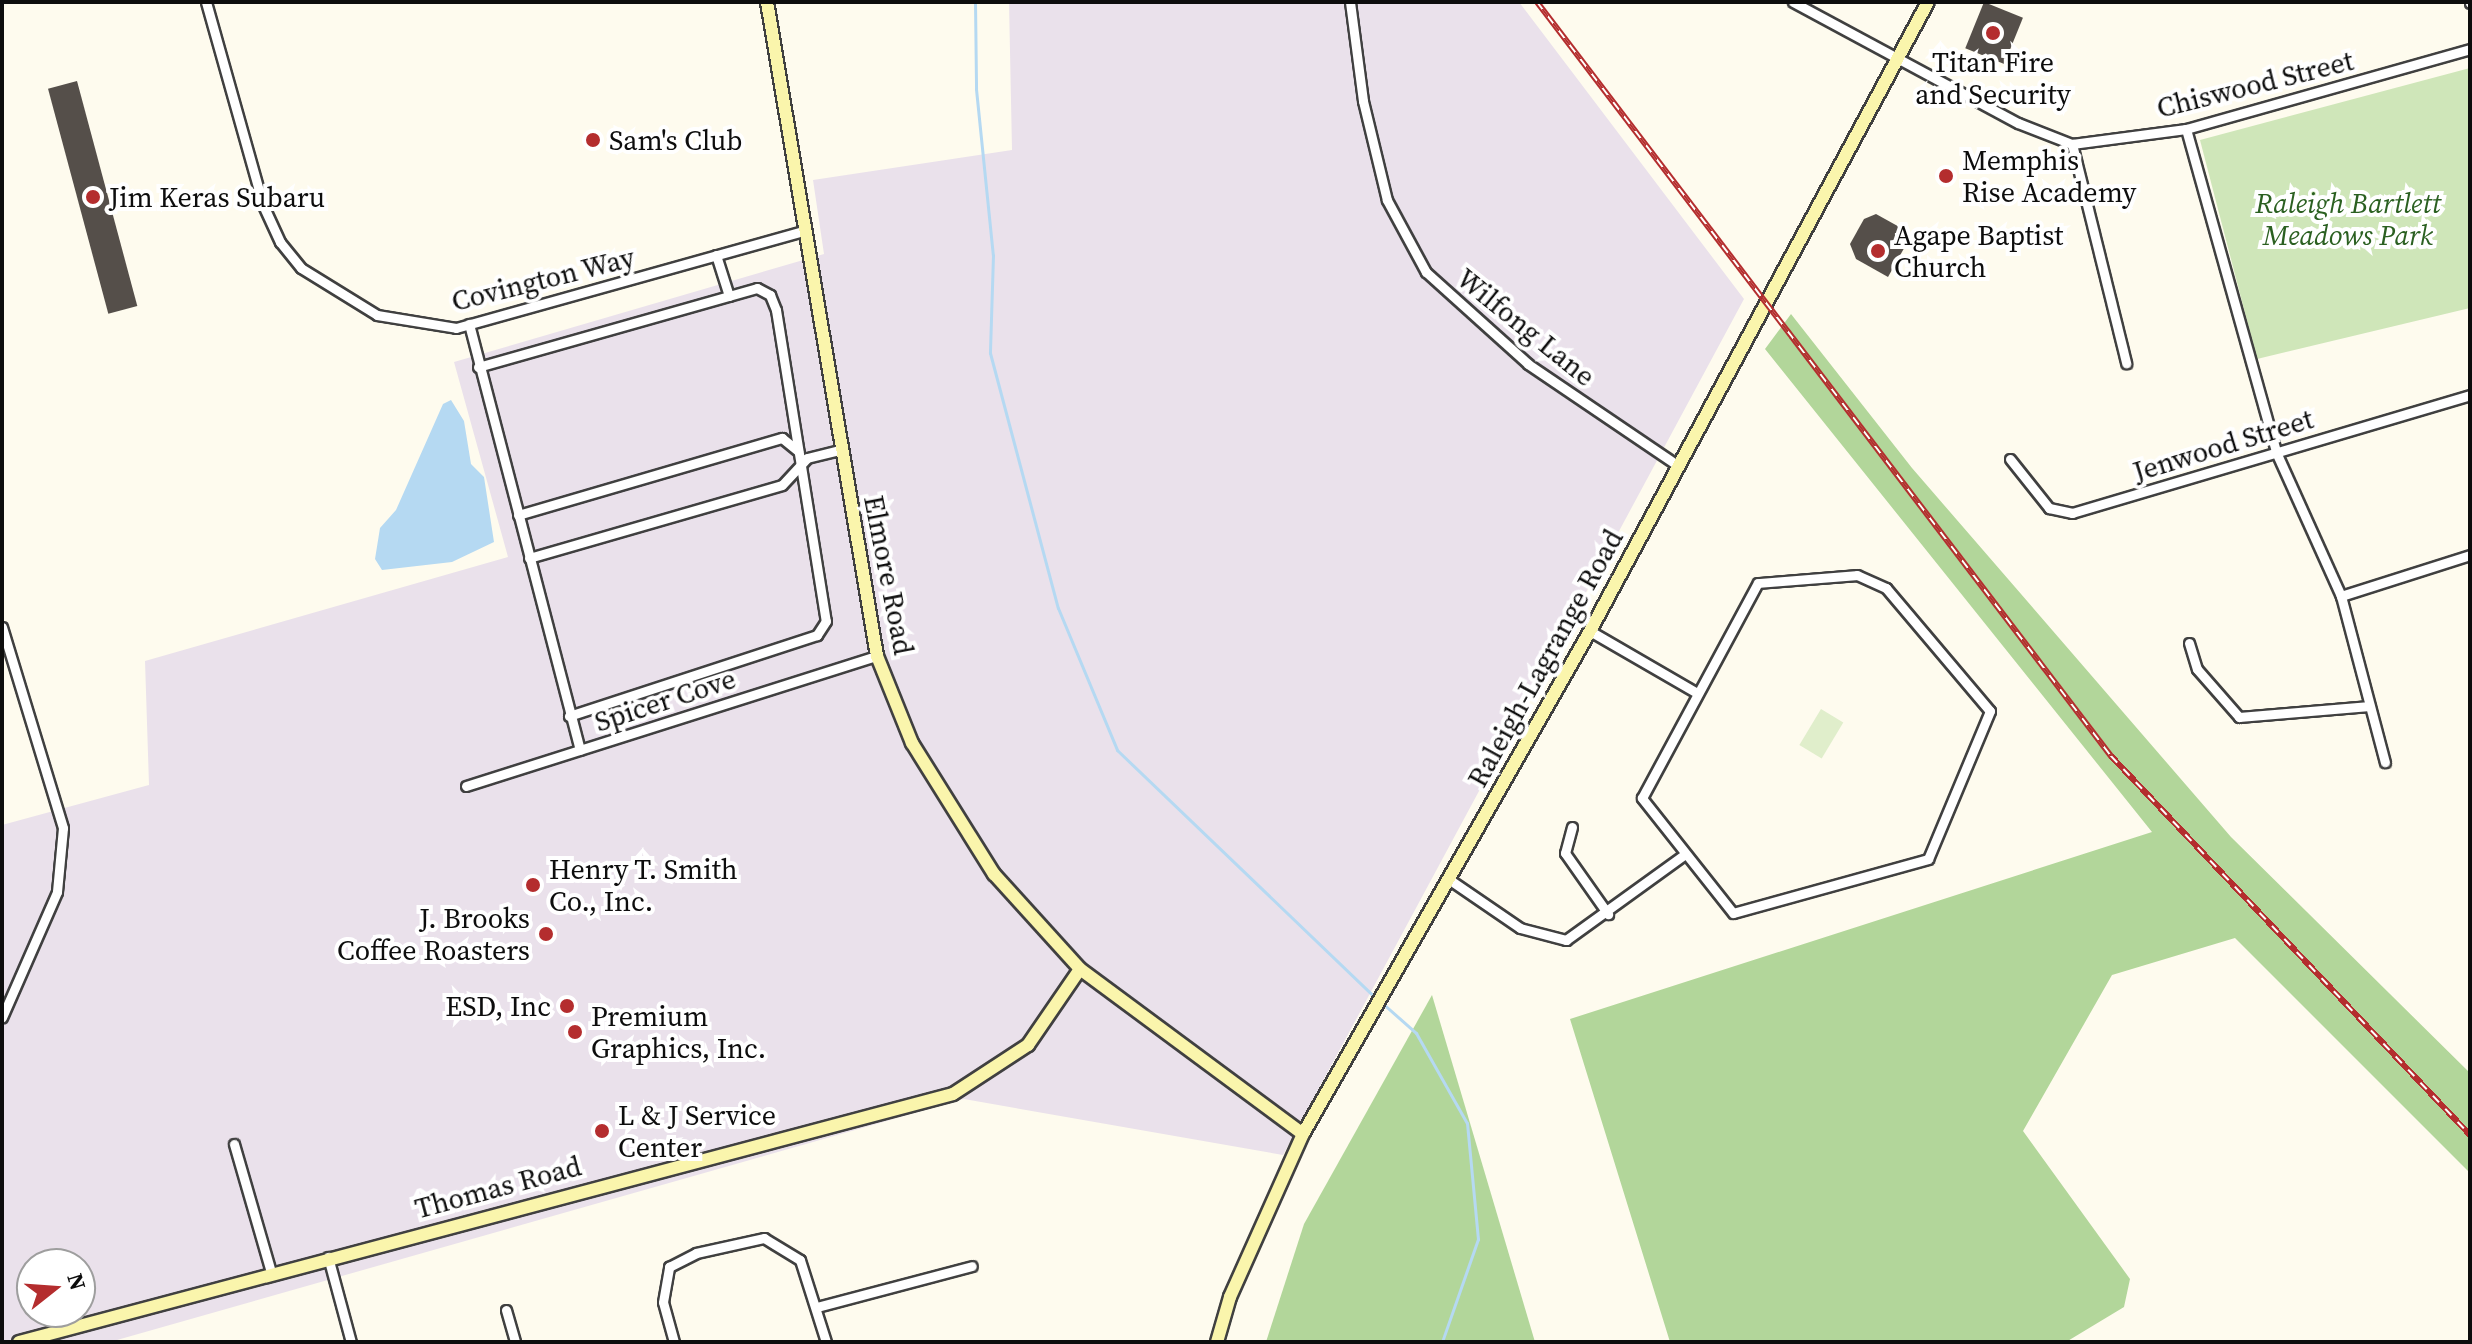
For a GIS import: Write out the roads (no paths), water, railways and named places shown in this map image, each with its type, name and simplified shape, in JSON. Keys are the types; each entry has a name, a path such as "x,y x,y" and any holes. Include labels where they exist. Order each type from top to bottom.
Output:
{"street":[{"name":"Covington Way","path":"206,2 263,205 293,261 377,315 418,325 469,324 803,231"},
{"name":"Elmore Road","path":"767,2 803,231 877,656 912,743 956,821 994,874 1080,969 1303,1134"},
{"name":"Wilfong Lane","path":"1350,2 1363,101 1387,200 1426,272 1528,364 1677,465"},
{"path":"1793,2 1900,60 2072,144 2126,363"},
{"name":"Raleigh-Lagrange Road","path":"1217,1342 1230,1297 1303,1134 1590,631 1677,465 1900,60 1928,2"},
{"name":"Chiswood Street","path":"2072,144 2186,129 2470,49"},
{"path":"2186,129 2276,452 2341,596 2385,762"},
{"path":"716,255 729,296"},
{"path":"478,367 757,288 770,295 826,621 817,635 569,716"},
{"path":"469,324 580,750"},
{"name":"Jenwood Street","path":"2010,459 2049,508 2072,513 2470,395"},
{"path":"518,515 782,438 807,458"},
{"path":"529,558 782,485 807,458 840,450"},
{"path":"2341,596 2470,555"},
{"path":"1857,575 1886,588 1990,711 1928,859 1733,913 1684,855 1642,798 1758,583 1857,575"},
{"path":"2,627 63,828 57,892 2,1017"},
{"path":"1590,631 1697,693"},
{"path":"2189,643 2197,669 2239,717 2370,706"},
{"name":"Spicer Cove","path":"466,786 877,656"},
{"path":"1572,827 1564,841 1565,853 1608,914"},
{"path":"1450,880 1488,910 1550,938 1566,940 1608,914 1684,855"},
{"name":"Thomas Road","path":"19,1342 271,1272 953,1094 1028,1045 1080,969"},
{"path":"234,1144 271,1272"},
{"path":"674,1342 662,1284 669,1267 696,1253 753,1239 775,1241 800,1260 826,1342"},
{"path":"328,1257 351,1342"},
{"path":"817,1307 972,1266"},
{"path":"506,1310 515,1342"}],"water":[{"path":"451,400 464,421 471,464 484,477 494,542 452,562 382,570 375,559 380,528 396,510 443,404"}],"waterway":[{"path":"975,2 976,89 993,255 990,353 1058,608 1117,750 1375,997"},
{"path":"1381,1002 1416,1033 1467,1123 1478,1239 1442,1342"}],"railway":[{"path":"1537,2 2111,756 2470,1135"}],"place":[{"name":"Titan Fire and Security","path":"1993,33"},
{"name":"Sam's Club","path":"593,140"},
{"name":"Memphis Rise Academy","path":"1946,176"},
{"name":"Jim Keras Subaru","path":"93,197"},
{"name":"Agape Baptist Church","path":"1878,251"},
{"name":"Henry T. Smith Co., Inc.","path":"533,885"},
{"name":"J. Brooks Coffee Roasters","path":"546,934"},
{"name":"ESD, Inc","path":"567,1006"},
{"name":"Premium Graphics, Inc.","path":"575,1032"},
{"name":"L & J Service Center","path":"602,1131"}],"park label":[{"name":"Raleigh Bartlett Meadows Park","path":"2348,219"}]}
